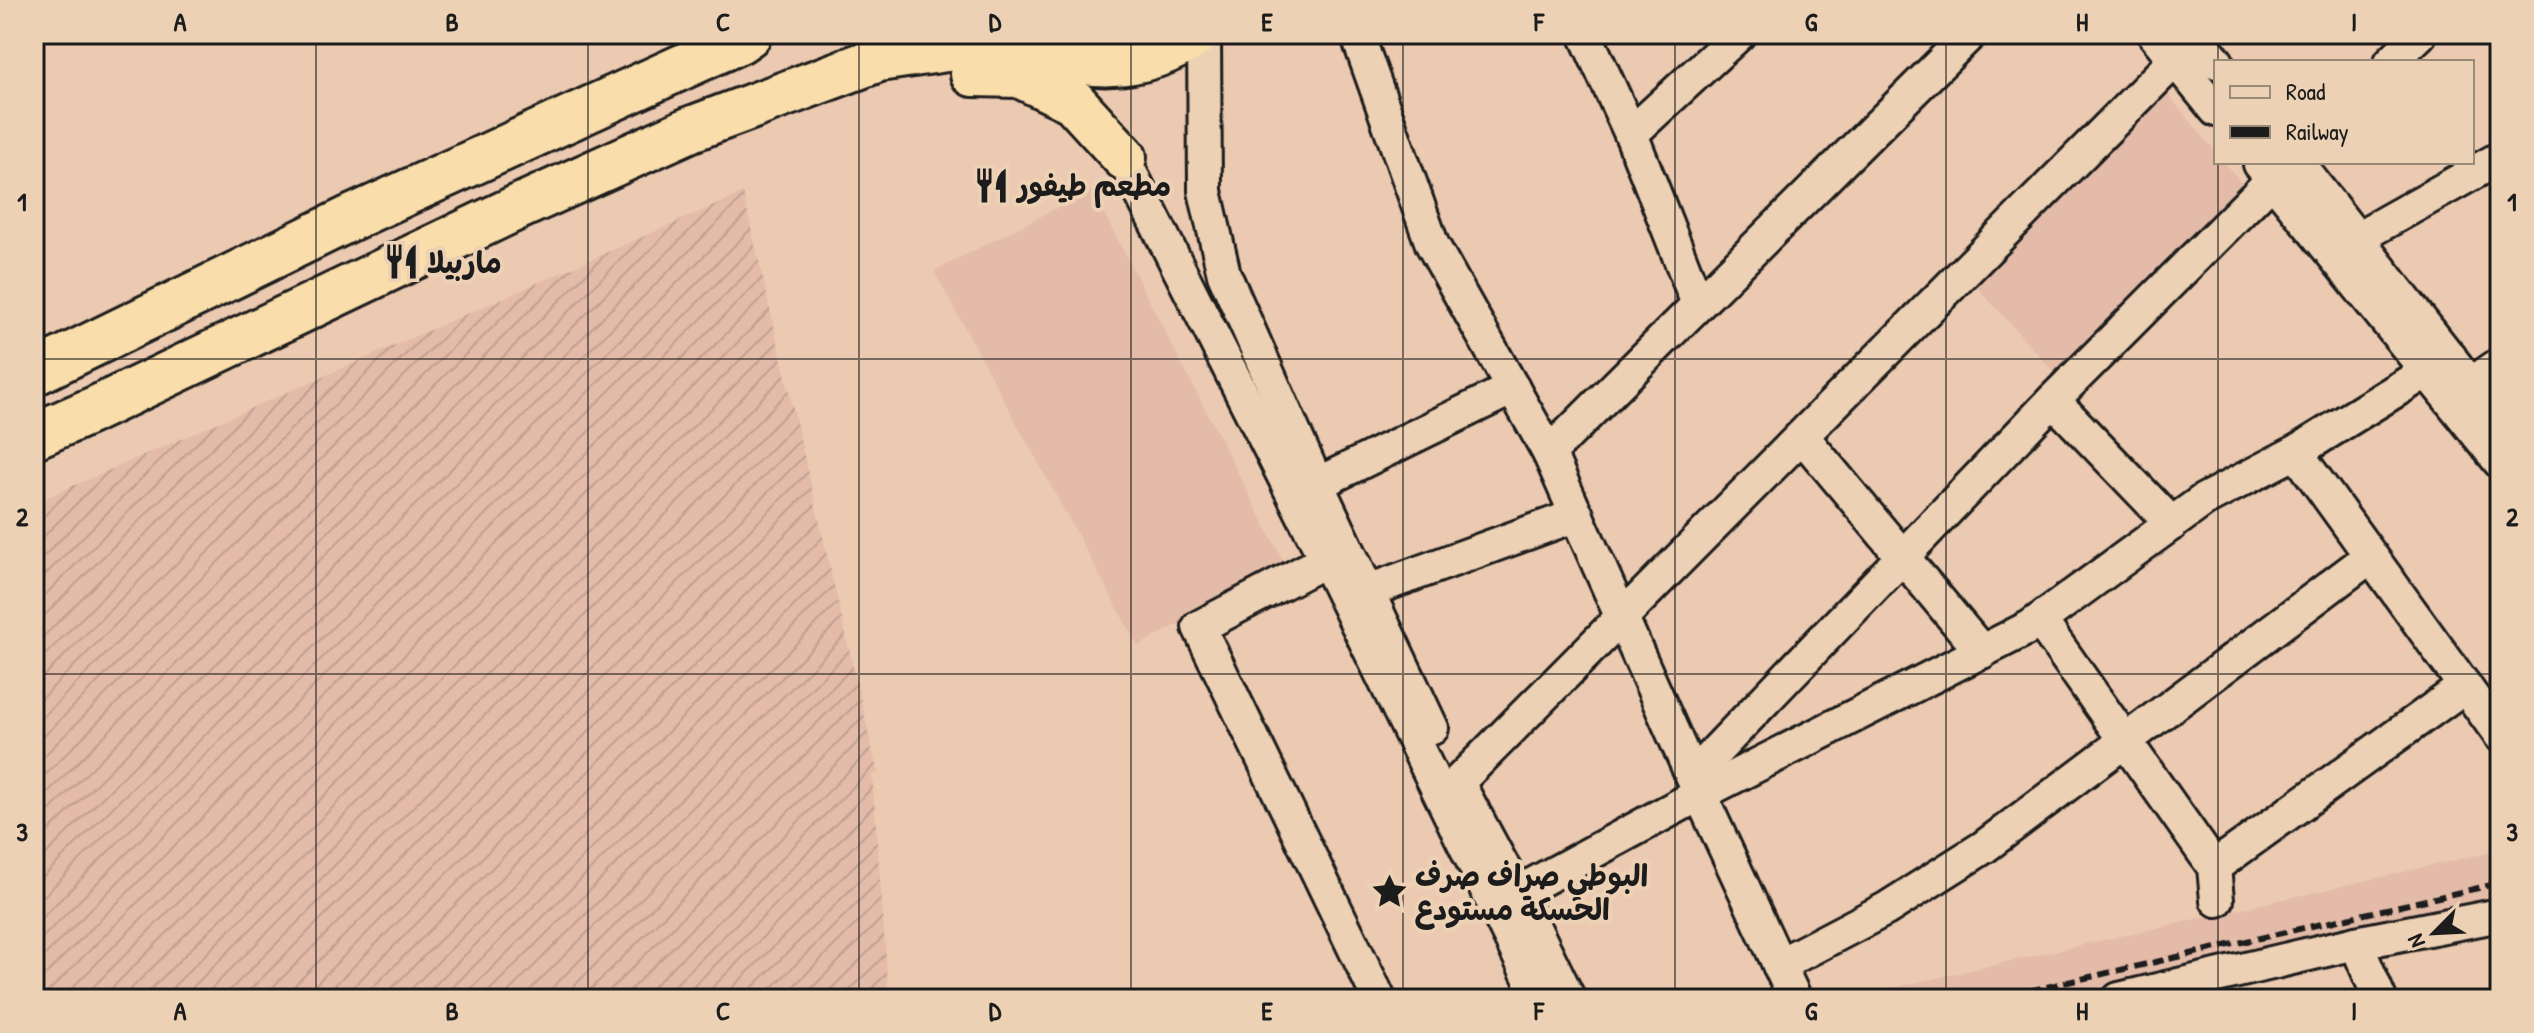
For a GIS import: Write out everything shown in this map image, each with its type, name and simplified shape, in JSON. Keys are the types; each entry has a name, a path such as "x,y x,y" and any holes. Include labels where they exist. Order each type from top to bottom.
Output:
{"highway":[{"path":"34,373 351,218 749,34"},
{"path":"34,436 514,209 691,129 879,59 967,46 1044,48 1090,63 1114,64 1162,54 1196,34"},
{"path":"691,129 894,72 1019,75 1073,101 1124,157"}],"street":[{"path":"1204,34 1205,191 1224,274 1317,484 1458,782 1569,999"},
{"path":"1357,34 1432,244 1549,453 1795,999"},
{"path":"1585,34 1631,134 1698,304"},
{"path":"1631,134 1739,34"},
{"path":"1549,453 1970,34"},
{"path":"2154,34 2191,41 2215,60"},
{"path":"2393,60 2420,34"},
{"path":"2191,41 2214,104"},
{"path":"1458,782 2191,41"},
{"path":"1044,48 1124,157 1326,560 1540,999"},
{"path":"2357,238 2500,158"},
{"path":"2278,166 2357,238 2439,365"},
{"path":"2278,166 2460,392 2500,462"},
{"path":"1696,785 1902,557 2278,166"},
{"path":"2460,392 2500,364"},
{"path":"1517,893 1696,785 1982,652 2040,620 2204,500 2296,452 2439,365"},
{"path":"1317,484 1513,388"},
{"path":"2460,392 2500,422"},
{"path":"2053,400 2172,524"},
{"path":"1802,436 1982,652"},
{"path":"2296,452 2500,735"},
{"path":"1368,591 1577,515"},
{"path":"1779,965 1886,909 1984,847 2371,556"},
{"path":"1326,560 1199,627 1379,999"},
{"path":"2040,620 2214,867 2217,900"},
{"path":"2214,867 2465,686"},
{"path":"2120,999 2356,943 2500,915"},
{"path":"2356,943 2380,999"}],"shaded area":[{"path":"2163,89 2214,150 2214,164 2226,164 2245,187 2056,374 1974,284"},
{"path":"1092,190 1286,566 1138,646 934,271"},
{"path":"743,193 878,774 872,773 889,999 34,999 34,503"},
{"path":"2500,850 2500,900 2062,999 1844,999"}],"railway":[{"path":"1994,999 2500,883"}],"place":[{"name":"مطعم طيفور","path":"991,185"},
{"name":"ماربيلا","path":"401,262"},
{"name":"البوطي صراف صرف الحسكة مستودع","path":"1389,892"}]}
